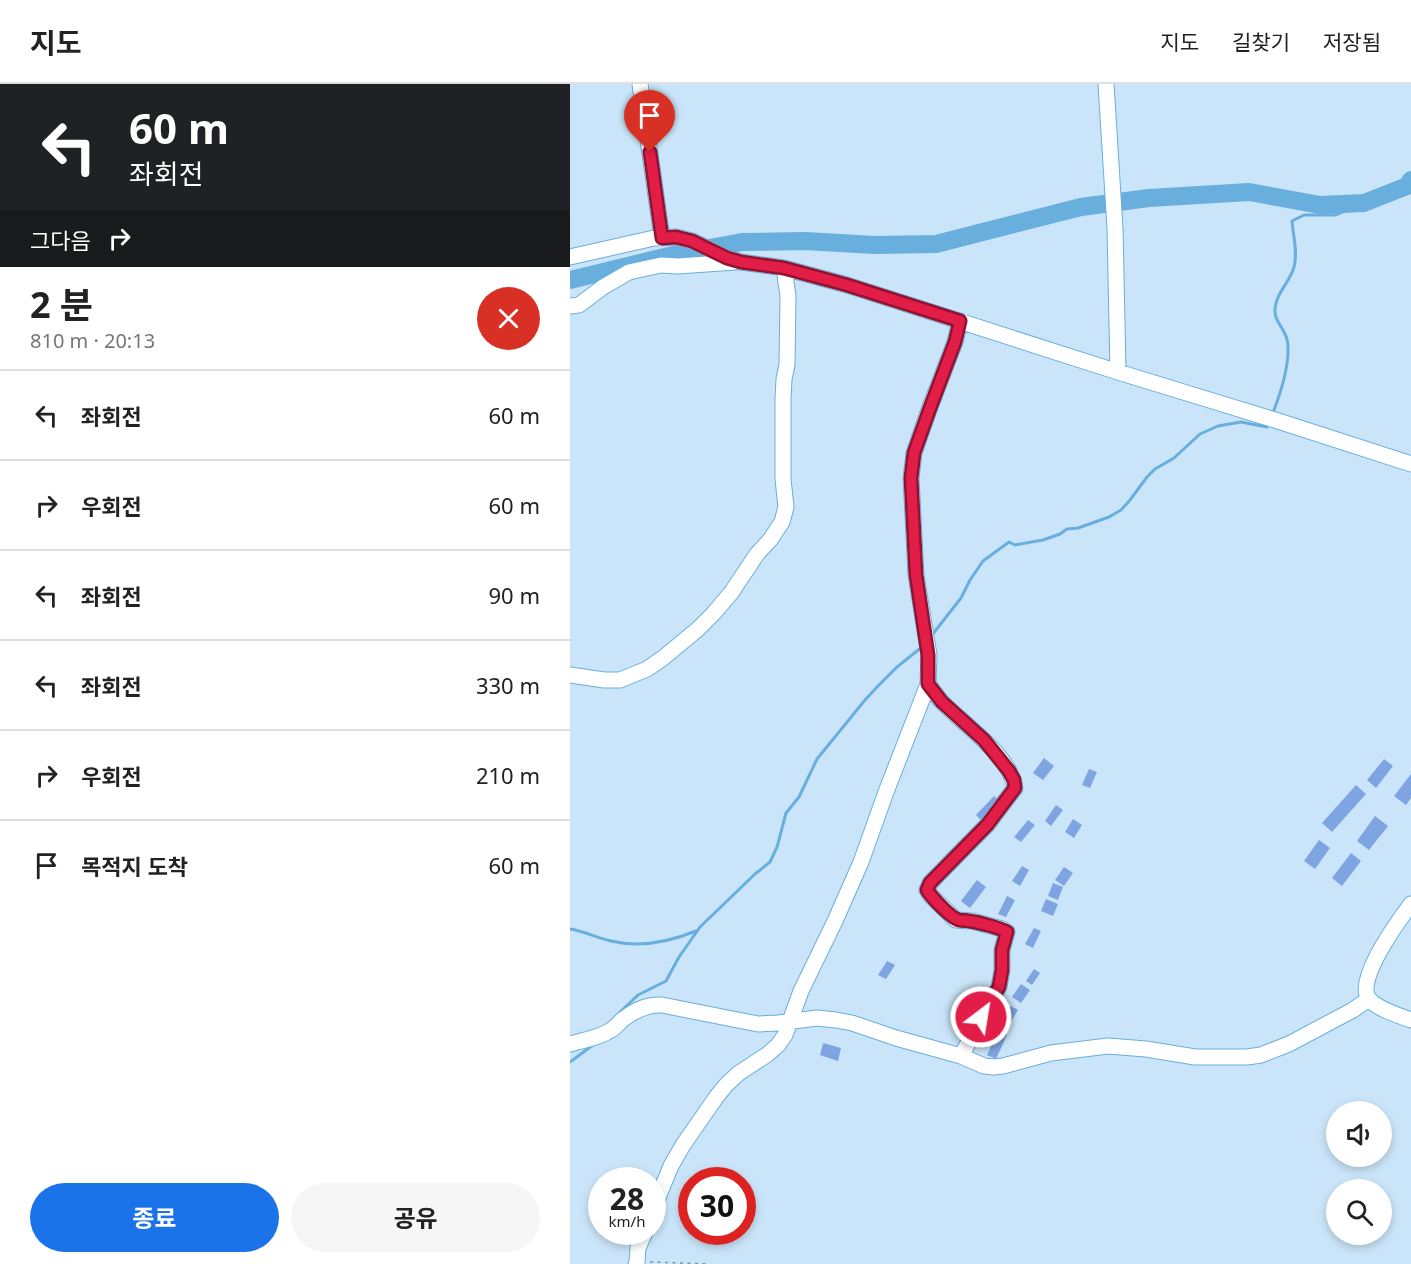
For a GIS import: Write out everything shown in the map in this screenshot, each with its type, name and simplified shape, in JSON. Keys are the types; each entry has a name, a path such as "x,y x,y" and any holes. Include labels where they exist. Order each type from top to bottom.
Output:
{"street":[{"path":"640,84 662,238"},
{"path":"1106,84 1115,228 1118,372"},
{"path":"570,257 654,238 676,237 692,241 727,258 784,268 847,285 1411,464"},
{"path":"570,306 579,305 615,279 629,272 661,265 741,262"},
{"path":"570,675 620,680 647,669 663,658 713,614 731,593 782,522 786,507 783,479 783,399 787,365 788,306 784,268"},
{"path":"666,1178 683,1145 717,1096 739,1074 768,1054 785,1035 801,991 861,861 928,684 928,655 916,575 911,478 914,453 955,342 960,321"},
{"path":"928,684 942,702 984,740 1009,771 1015,788 987,825 930,883 927,890 957,920 972,921 1007,932 1002,950 999,987 961,1056"},
{"path":"1411,904 1388,936 1367,980 1365,990 1369,999 1377,1006 1411,1020"},
{"path":"570,1044 597,1037 640,1008 651,1004 758,1024 817,1018 852,1023 993,1067 1051,1053 1108,1046 1195,1057 1247,1058 1289,1044 1369,999"},
{"path":"637,1263 639,1245"}],"path":[{"path":"637,1263 710,1264"}],"building":[{"path":"1044,758 1054,766 1043,780 1033,773"},
{"path":"1384,759 1393,766 1376,788 1367,780"},
{"path":"1089,769 1097,772 1090,788 1082,785"},
{"path":"1411,774 1411,798 1406,805 1394,796"},
{"path":"1356,785 1366,794 1332,832 1322,823"},
{"path":"994,796 1001,803 983,822 976,815"},
{"path":"1056,805 1063,810 1051,826 1045,821"},
{"path":"1375,816 1388,826 1369,850 1357,841"},
{"path":"1073,819 1082,825 1074,838 1065,832"},
{"path":"1028,820 1035,825 1021,842 1014,837"},
{"path":"1319,840 1330,848 1315,869 1304,861"},
{"path":"1351,853 1361,861 1342,886 1332,878"},
{"path":"1022,866 1029,870 1020,886 1012,881"},
{"path":"1064,867 1073,873 1064,886 1055,880"},
{"path":"977,880 986,887 970,908 961,901"},
{"path":"1053,883 1063,887 1058,900 1048,896"},
{"path":"1007,896 1015,900 1006,917 998,914"},
{"path":"1046,899 1058,904 1053,916 1041,911"},
{"path":"1034,928 1041,931 1033,948 1025,944"},
{"path":"887,961 895,965 886,979 878,975"},
{"path":"1034,969 1040,973 1032,985 1026,981"},
{"path":"1021,984 1030,990 1021,1003 1012,997"},
{"path":"1011,1006 1018,1010 1010,1023 1003,1020"},
{"path":"998,1031 1007,1035 996,1059 987,1055"},
{"path":"823,1043 841,1048 838,1061 820,1055"}],"waterway":[{"path":"570,280 677,254 742,242 936,244 1081,207 1149,198 1249,192 1320,205 1364,203 1407,186 1411,180"},
{"path":"1274,410 1283,383 1288,351 1285,334 1277,319 1275,309 1295,262 1292,221 1304,215 1335,215 1364,203"},
{"path":"932,635 961,598 983,561 1009,542 1015,545 1043,540 1067,529 1078,528 1109,517 1121,510 1155,469 1174,458 1200,434 1218,426 1241,422 1267,427"},
{"path":"619,1013 638,995 666,981 700,927 770,862 777,847 786,813 799,797 817,759 878,686 922,647"},
{"path":"570,929 611,941 633,944 665,941 696,931"},
{"path":"570,1062 593,1045"}],"route":[{"path":"650,152 662,238 676,237 692,241 727,258 784,268 847,285 960,321 955,342 914,453 911,478 916,575 928,655 928,684 942,702 984,740 1014,780 1015,788 987,825 930,883 927,890 957,920 972,921 1007,932 1002,950 999,987 981,1017"}]}
